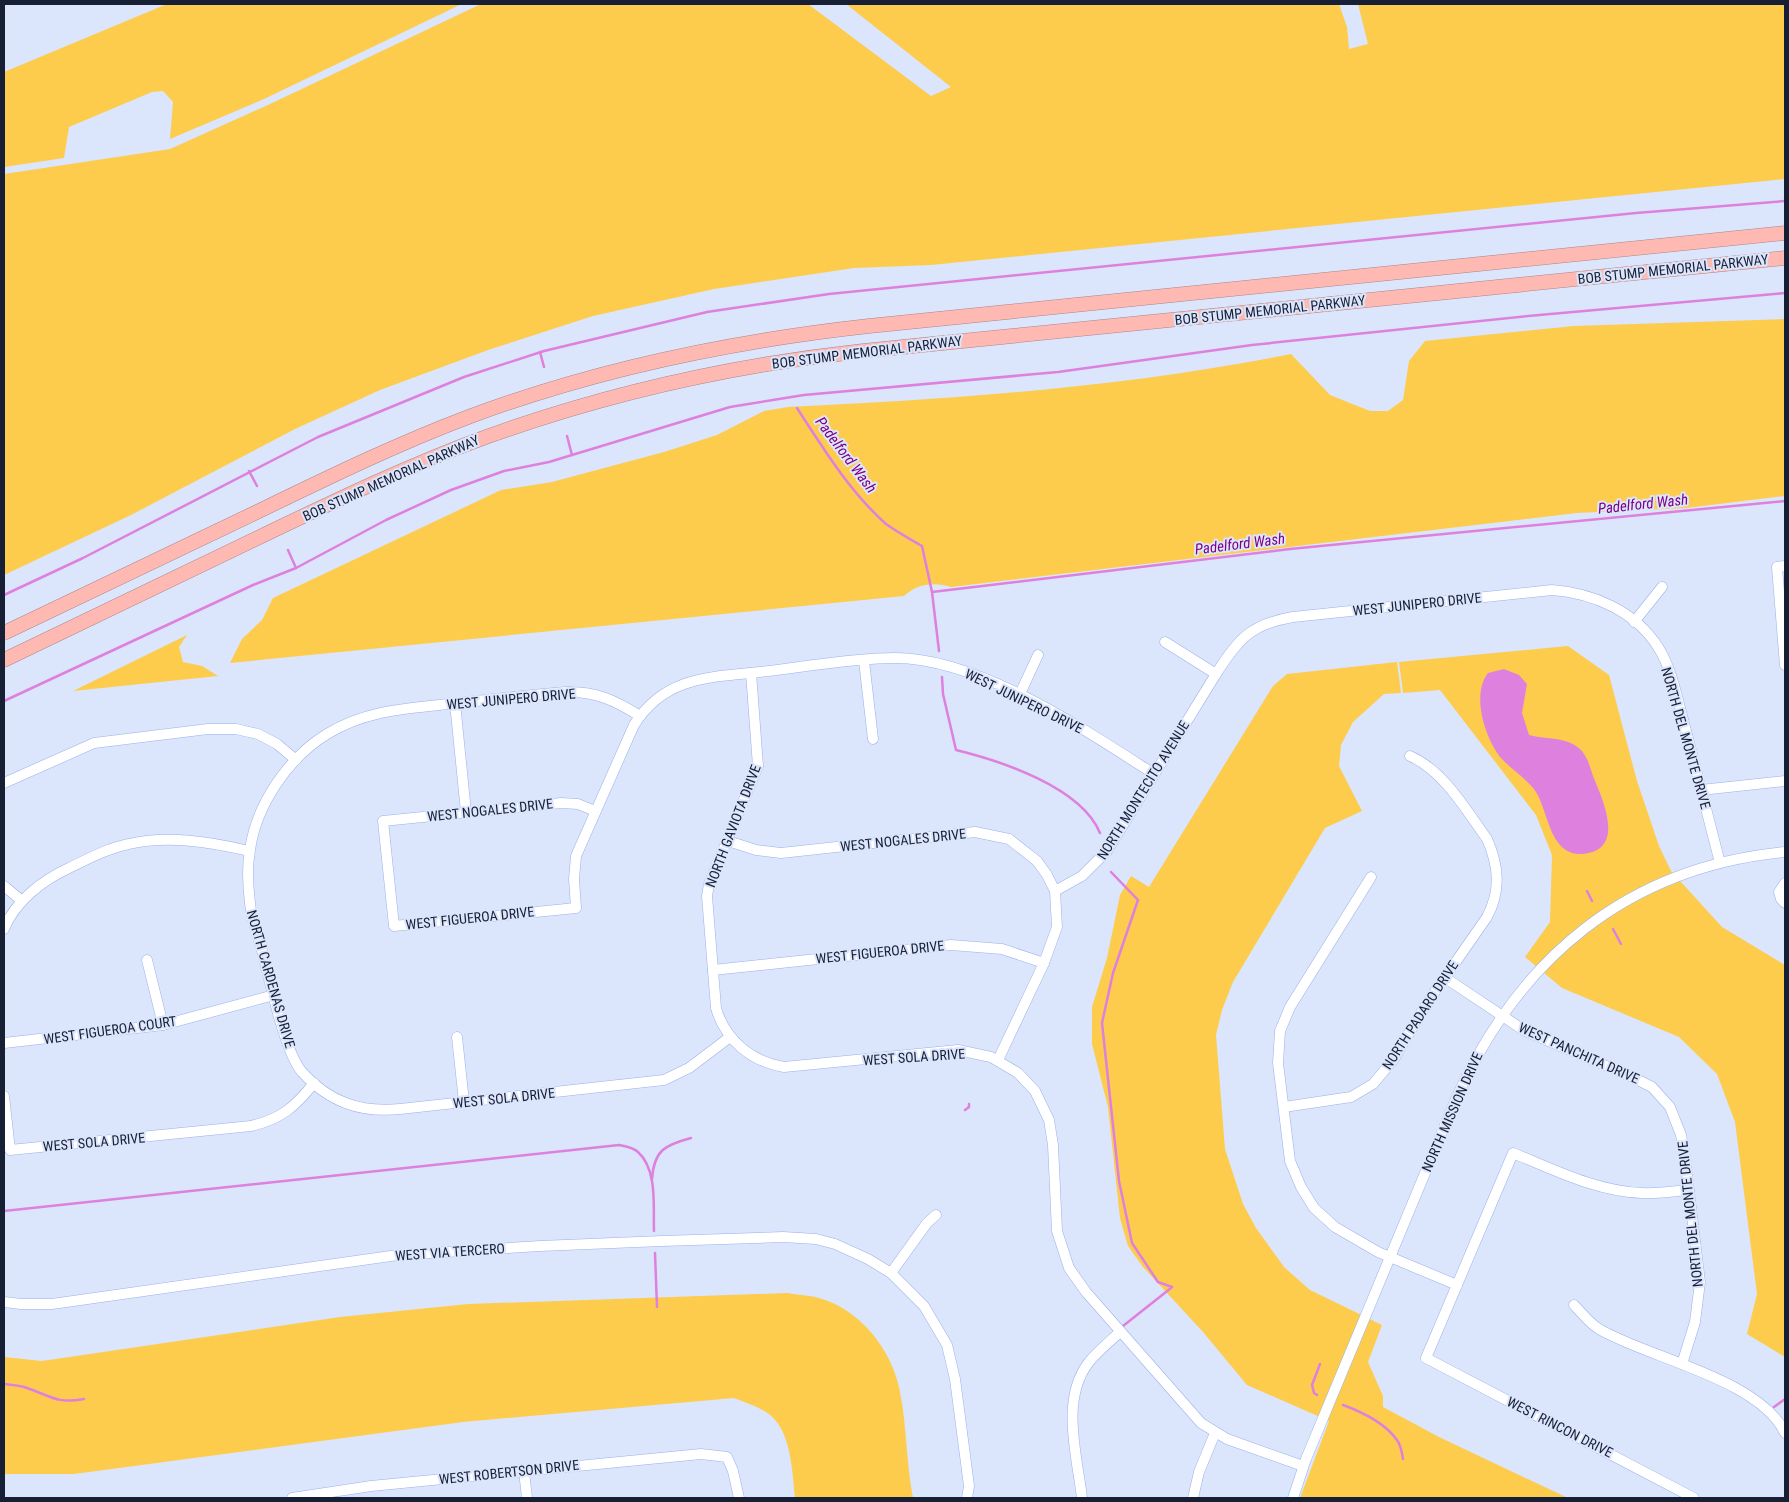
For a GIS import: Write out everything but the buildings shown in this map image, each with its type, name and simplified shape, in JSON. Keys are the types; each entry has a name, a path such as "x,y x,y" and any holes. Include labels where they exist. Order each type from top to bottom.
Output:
{"highway":[{"name":"BOB STUMP MEMORIAL PARKWAY","path":"4,633 397,446 530,396 668,358 749,342 869,326 1785,234"},
{"name":"BOB STUMP MEMORIAL PARKWAY","path":"4,660 358,490 427,460 559,412 670,382 762,364 853,352 1785,258"}],"street":[{"path":"1781,567 1785,665"},
{"path":"1634,622 1662,586"},
{"name":"WEST JUNIPERO DRIVE","path":"1216,674 1231,650 1247,633 1260,625 1293,617 1552,590 1573,591 1606,602 1634,622"},
{"name":"NORTH DEL MONTE DRIVE","path":"1634,622 1659,648 1667,666 1720,863"},
{"path":"1165,642 1216,674"},
{"path":"1019,696 1038,655"},
{"name":"WEST JUNIPERO DRIVE","path":"296,760 328,734 364,716 387,711 577,692 609,698 640,716 662,694 688,682 751,673 895,658 948,665 974,674 1083,729 1154,774"},
{"path":"864,661 873,739"},
{"name":"NORTH GAVIOTA DRIVE","path":"730,1037 722,1024 716,1008 707,896 709,884 758,766 751,673"},
{"name":"NORTH MONTECITO AVENUE","path":"1055,891 1082,876 1098,862 1216,674"},
{"path":"455,703 466,812"},
{"path":"596,811 640,716"},
{"path":"4,783 94,743 208,729 236,729 258,734 277,744 296,760"},
{"name":"NORTH PADARO DRIVE","path":"1284,1107 1351,1097 1373,1084 1394,1059 1444,977 1487,917 1495,902 1497,890 1495,863 1487,839 1440,777 1426,763 1410,756"},
{"name":"NORTH CARDENAS DRIVE","path":"296,760 269,796 255,829 250,851 250,904 290,1049 301,1070 314,1083"},
{"path":"1701,790 1785,781"},
{"name":"WEST NOGALES DRIVE","path":"394,926 383,821 561,803 578,804 596,811"},
{"name":"WEST FIGUEROA DRIVE","path":"394,926 576,908 574,879 576,856 596,811"},
{"name":"WEST NOGALES DRIVE","path":"728,841 756,850 781,853 964,833 992,834 1009,839 1024,848 1047,875 1055,891"},
{"path":"4,929 7,920 22,901 38,886 57,873 103,852 129,844 184,840 250,851"},
{"name":"NORTH MISSION DRIVE","path":"1293,1498 1303,1466 1468,1070 1500,1016 1546,961 1595,922 1634,897 1671,880 1720,863 1785,852"},
{"path":"1371,877 1284,1020 1278,1051 1290,1161 1314,1208 1352,1239 1390,1258 1457,1284 1513,1153 1581,1181 1609,1189 1645,1193 1689,1190"},
{"path":"1785,883 1779,892 1781,899 1785,902"},
{"path":"4,886 22,901"},
{"path":"998,1060 1044,963 1057,927 1055,891"},
{"name":"WEST FIGUEROA DRIVE","path":"713,970 951,945 1002,949 1044,963"},
{"path":"147,960 162,1026"},
{"name":"WEST PANCHITA DRIVE","path":"1444,977 1500,1016 1536,1037 1632,1076 1652,1088 1670,1107 1677,1123"},
{"name":"WEST FIGUEROA COURT","path":"4,1044 162,1026 274,995"},
{"path":"457,1037 464,1102"},
{"name":"WEST SOLA DRIVE","path":"4,1096 10,1150 251,1126 270,1121 296,1106 314,1083 338,1101 368,1110 384,1110 664,1080 689,1068 730,1037 754,1058 772,1065 784,1067 958,1050 978,1053 998,1060 1029,1083 1045,1108 1052,1132 1057,1231 1062,1254 1078,1282 1189,1412 1215,1434"},
{"name":"NORTH DEL MONTE DRIVE","path":"1677,1123 1684,1150 1700,1282 1695,1322 1682,1364"},
{"path":"891,1273 927,1223 936,1215"},
{"name":"WEST VIA TERCERO","path":"4,1302 52,1304 398,1255 662,1241 784,1237 816,1239 835,1244 868,1259 891,1273 924,1306 947,1345 958,1397 969,1486 967,1498"},
{"name":"WEST RINCON DRIVE","path":"1457,1284 1426,1358 1694,1498"},
{"path":"1574,1305 1599,1329 1747,1394 1760,1403 1779,1421 1785,1433"},
{"path":"1082,1498 1073,1417 1074,1392 1090,1361 1120,1332"},
{"path":"1193,1498 1199,1472 1215,1434 1303,1466"},
{"name":"WEST ROBERTSON DRIVE","path":"292,1498 372,1486 701,1454 727,1456 740,1498"},
{"path":"524,1471 527,1498"}],"shaded area":[{"path":"167,4 462,4 264,99 170,139 173,102 163,91 152,92 69,127 64,158 4,167 4,72"},
{"path":"481,4 808,4 931,96 951,87 846,4 1339,4 1347,27 1349,49 1368,44 1358,4 1785,4 1785,179 931,265 854,268 714,289 593,316 488,350 380,390 295,429 131,515 4,575 4,174 170,149"},
{"path":"1785,319 1785,496 1686,508 1577,513 951,587 932,584 915,588 904,596 230,663 242,639 262,620 273,598 501,490 552,482 664,452 717,435 764,411 788,407 915,400 1041,390 1166,375 1291,354 1330,395 1370,411 1388,411 1403,400 1409,361 1425,341 1574,326"},
{"path":"187,635 179,647 183,662 202,666 218,676 73,691"},
{"path":"1568,646 1609,675 1637,781 1659,846 1671,871 1722,927 1785,965 1785,1357 1747,1334 1757,1294 1735,1122 1717,1074 1679,1037 1562,988 1525,957 1550,922 1552,855 1536,815 1440,690 1403,693 1399,662"},
{"path":"1397,662 1401,693 1384,694 1353,722 1341,745 1339,766 1362,811 1325,828 1233,982 1222,1010 1216,1035 1225,1149 1243,1204 1256,1228 1284,1267 1310,1290 1382,1325 1368,1362 1383,1396 1383,1407 1439,1437 1568,1498 1300,1498 1329,1421 1247,1385 1203,1332 1143,1267 1128,1246 1120,1218 1108,1107 1092,1044 1092,1007 1107,958 1120,895 1131,876 1149,887 1273,686 1287,674"},
{"path":"1504,669 1519,675 1527,684 1522,713 1529,735 1568,742 1580,749 1586,758 1601,797 1608,822 1608,833 1604,843 1596,850 1583,854 1571,853 1563,848 1551,830 1534,789 1495,750 1482,716 1481,693 1483,682 1488,673"},
{"path":"788,1293 819,1298 848,1312 861,1322 882,1347 896,1377 900,1392 913,1498 795,1498 786,1439 775,1419 766,1412 734,1398 463,1422 74,1474 4,1474 4,1357 42,1361 340,1317 468,1304"}],"waterway":[{"path":"4,595 83,558 318,437 464,377 544,351 707,312 829,294 1636,213 1785,201"},
{"path":"4,701 253,585 296,568 386,520 451,490 504,471 549,462 730,407 804,395 1058,372 1252,345 1528,316 1785,293"},
{"path":"540,352 544,367"},
{"name":"Padelford Wash","path":"797,408 838,469 861,498 886,524 922,546 932,592 939,651"},
{"path":"567,436 572,455"},
{"path":"249,471 257,486"},
{"name":"Padelford Wash","path":"932,592 1290,549 1785,501"},
{"path":"288,550 296,568"},
{"path":"942,677 943,694 956,750 1016,769 1058,789 1076,802 1090,817 1100,833"},
{"path":"1111,872 1138,900 1113,973 1102,1023 1119,1181 1132,1243 1158,1282 1172,1287"},
{"path":"1587,891 1592,901"},
{"path":"1613,929 1621,944"},
{"path":"965,1110 969,1107 969,1104"},
{"path":"652,1179 655,1161 662,1150 674,1143 691,1138"},
{"path":"4,1211 619,1145 636,1150 649,1169 654,1201 654,1231"},
{"path":"655,1253 657,1307"},
{"path":"1123,1326 1171,1288"},
{"path":"1317,1395 1314,1393 1312,1385 1320,1364"},
{"path":"4,1384 24,1387 60,1400 84,1399"},
{"path":"1774,1407 1785,1399"},
{"path":"1343,1405 1380,1423 1386,1428 1398,1442 1403,1459"}]}
